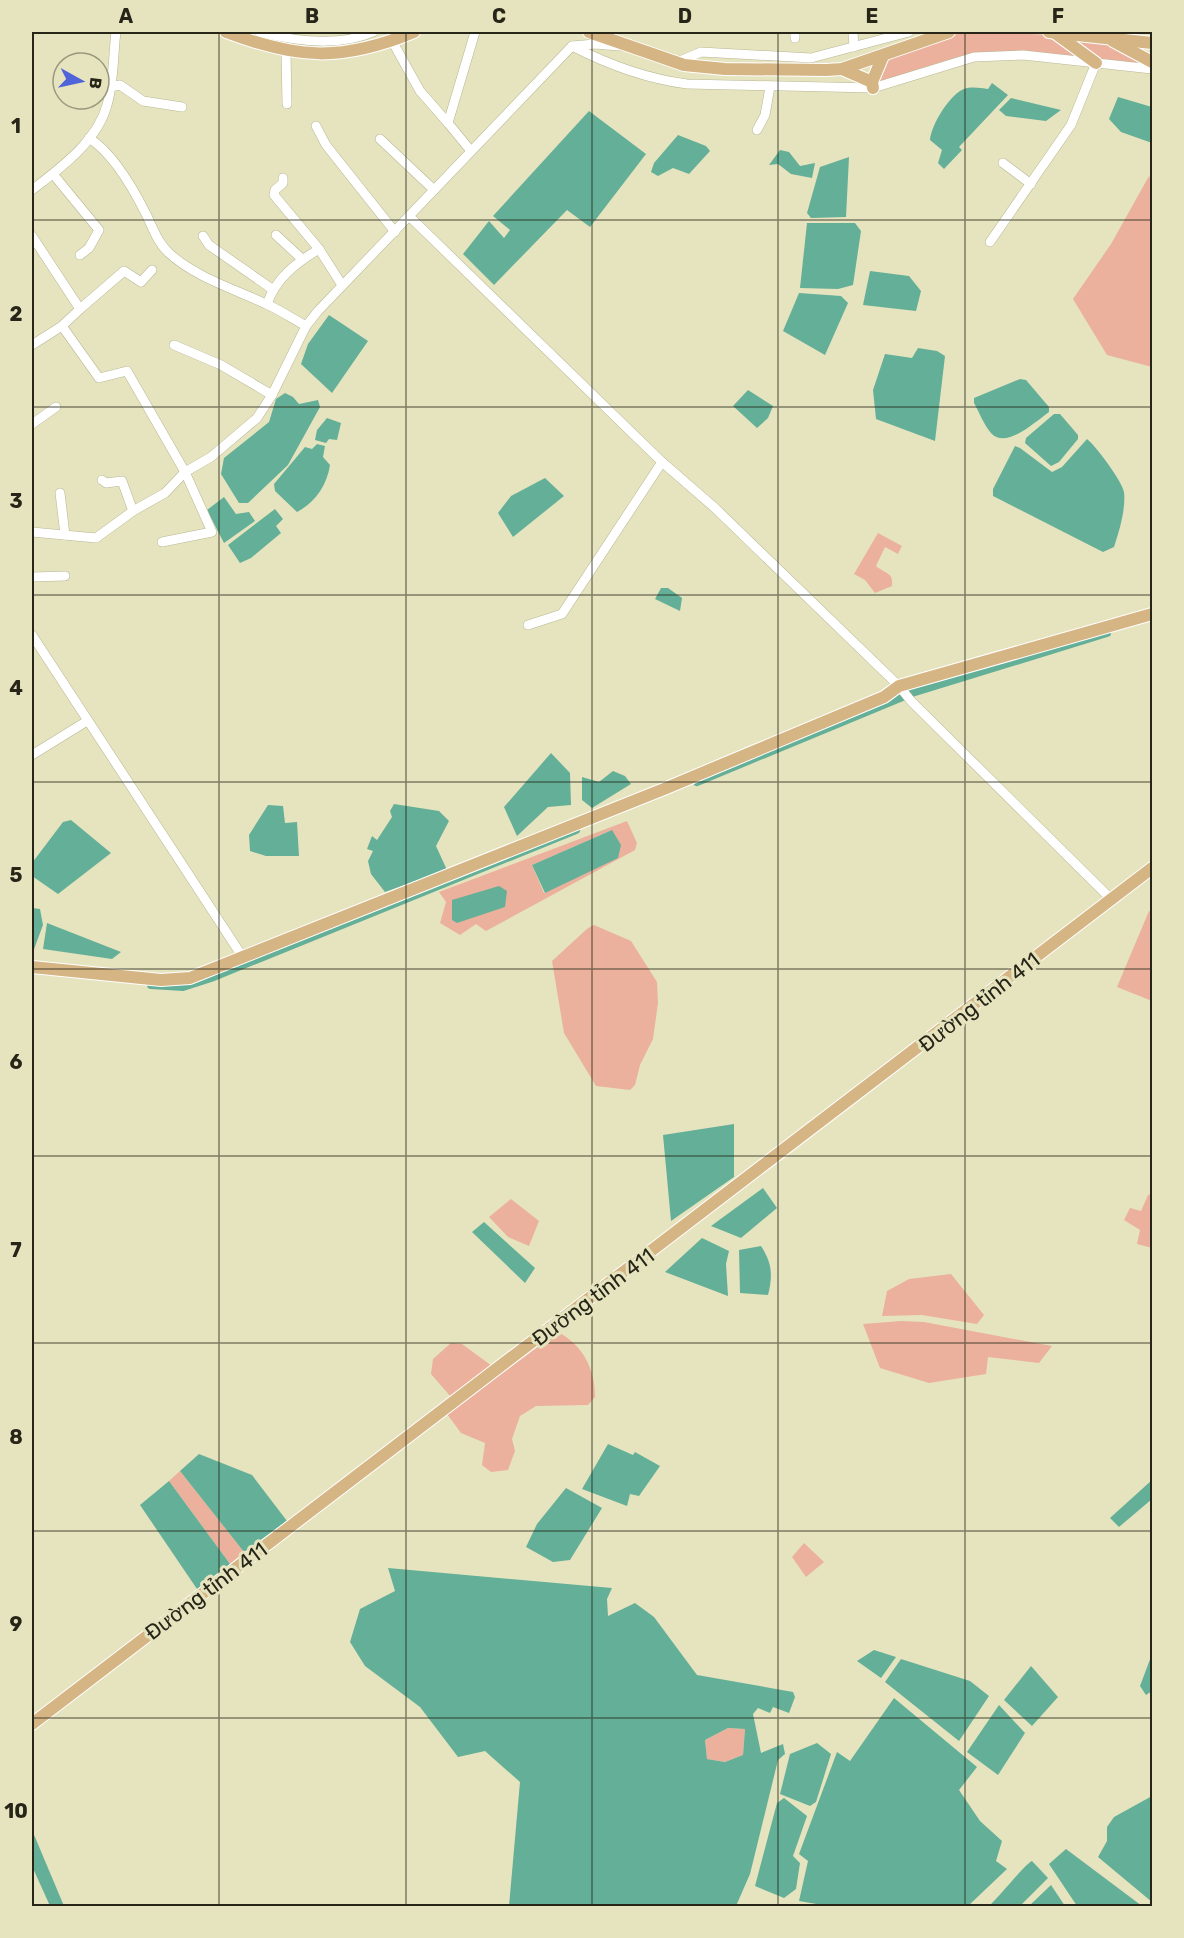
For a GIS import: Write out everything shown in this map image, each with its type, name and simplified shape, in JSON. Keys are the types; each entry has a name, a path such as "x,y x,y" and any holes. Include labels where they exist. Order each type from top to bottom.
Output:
{"main road":[{"path":"226,32 286,51 332,54 384,36 414,32"},
{"path":"589,32 675,63 725,69 842,69 949,32"},
{"path":"1049,32 1152,42"},
{"path":"1054,32 1096,63"},
{"path":"1107,38 1152,62"},
{"path":"842,69 872,85 884,56"},
{"path":"32,967 161,980 190,978 664,789 884,697 899,686 1152,614"},
{"name":"Đường tỉnh 411","path":"32,1724 1152,868"}],"street":[{"path":"111,78 116,32"},
{"path":"259,32 304,40 384,36 420,91 471,151"},
{"path":"448,123 475,32"},
{"path":"853,32 854,47"},
{"path":"675,63 701,52 802,58 854,47 903,32"},
{"path":"304,40 332,54"},
{"path":"32,532 96,538 133,511 165,493 185,472 211,457 257,418 272,395 306,326 342,285 572,46 595,44 630,48"},
{"path":"572,46 594,57 669,82 770,87 872,85 966,57 1023,55 1152,69"},
{"path":"286,51 286,104"},
{"path":"990,242 1071,125 1096,63"},
{"path":"111,87 120,85 143,101 182,107"},
{"path":"757,130 765,115 770,87"},
{"path":"32,190 53,174 90,138 104,111"},
{"path":"316,126 326,145 395,232"},
{"path":"90,138 107,153 123,176 142,207 155,236 171,255 232,290 267,304 306,326"},
{"path":"380,139 434,190"},
{"path":"1003,163 1031,184"},
{"path":"53,174 99,230 99,234 91,241 89,248 80,255"},
{"path":"283,178 283,183 275,190 274,195 319,249 342,285"},
{"path":"409,216 662,462 715,508 899,686 911,701 1112,900"},
{"path":"32,236 80,309"},
{"path":"203,236 209,245 272,289"},
{"path":"276,236 302,259"},
{"path":"267,304 272,289 302,259 319,249"},
{"path":"32,345 62,326 124,271 141,282 152,270"},
{"path":"62,326 99,378 127,371 185,472 212,532 162,542"},
{"path":"174,345 221,365 272,395"},
{"path":"32,423 56,406"},
{"path":"528,625 562,614 662,462"},
{"path":"102,480 106,483 122,481 133,511"},
{"path":"60,493 65,536"},
{"path":"32,577 65,576"},
{"path":"32,635 242,956"},
{"path":"32,755 87,720"}],"shaded area":[{"path":"978,32 1055,35 1090,60 1025,52 966,55 876,84 888,57 954,34"},
{"path":"1064,35 1102,39 1152,65 1097,61"},
{"path":"1149,176 1152,183 1152,367 1107,355 1073,299 1111,244"},
{"path":"878,533 902,546 898,554 885,547 876,566 892,578 892,586 875,593 865,580 854,574"},
{"path":"627,821 637,843 635,850 486,931 476,924 460,935 440,923 446,902 439,892","holes":["612,830 545,893 532,865"]},
{"path":"1149,911 1152,913 1152,1001 1117,987"},
{"path":"594,925 631,941 657,982 658,1003 653,1039 640,1065 635,1085 630,1090 596,1086 564,1033 552,961"},
{"path":"1152,1194 1152,1248 1137,1244 1140,1230 1124,1220 1130,1208 1141,1211 1148,1195"},
{"path":"511,1199 539,1221 529,1246 508,1237 489,1217"},
{"path":"951,1274 984,1315 977,1324 922,1315 882,1316 887,1291 909,1279"},
{"path":"924,1322 1052,1346 1039,1363 988,1357 986,1374 929,1383 880,1368 863,1324"},
{"path":"558,1332 567,1337 586,1359 593,1377 595,1397 588,1405 536,1406 520,1416 512,1439 515,1451 508,1470 491,1472 482,1465 485,1443 461,1433 447,1414"},
{"path":"451,1343 462,1344 492,1366 451,1397 431,1374 433,1359"},
{"path":"180,1471 244,1552 230,1564 169,1481"},
{"path":"804,1543 824,1562 806,1577 792,1557"},
{"path":"728,1728 745,1729 743,1755 725,1762 707,1759 705,1740"}],"water":[{"path":"992,83 1008,95 959,147 962,150 944,169 938,163 942,150 930,140 938,119 947,103 959,92 970,88 988,89"},
{"path":"1118,97 1152,107 1152,143 1121,132 1109,119"},
{"path":"1011,98 1061,110 1046,121 1006,116 999,110"},
{"path":"589,111 646,154 590,227 567,210 494,285 463,254 489,221 504,238 510,230 493,216"},
{"path":"678,135 706,146 710,151 689,174 673,168 658,176 651,172 654,163"},
{"path":"780,150 789,152 800,166 815,163 812,178 791,174 778,164 769,165"},
{"path":"849,157 846,217 811,218 807,213 820,167"},
{"path":"807,223 855,223 861,231 853,285 838,289 800,288"},
{"path":"870,271 909,276 921,291 916,311 863,305"},
{"path":"799,293 841,296 848,303 825,355 783,331"},
{"path":"329,315 368,341 332,393 301,364 308,344"},
{"path":"918,348 937,351 945,356 935,441 876,419 873,390 885,354 912,358"},
{"path":"1020,379 1026,380 1049,407 1049,412 1013,436 997,437 986,426 974,403 974,398"},
{"path":"748,390 773,406 768,418 757,428 733,406"},
{"path":"285,393 299,404 318,400 320,407 288,465 248,503 239,503 221,474 224,458 269,422 276,399"},
{"path":"1054,414 1060,414 1078,435 1078,439 1059,462 1051,466 1025,443 1026,438"},
{"path":"327,418 341,423 337,440 329,439 326,443 315,440 317,430"},
{"path":"1087,439 1108,464 1124,492 1123,513 1114,547 1103,552 993,496 993,489 1015,446 1052,472 1062,467"},
{"path":"317,444 325,446 323,457 330,465 328,472 315,498 297,512 275,491 274,484 305,447 312,449"},
{"path":"545,478 564,496 513,537 498,513 511,496"},
{"path":"224,497 236,514 249,512 255,521 224,543 207,510"},
{"path":"275,509 283,519 276,526 281,533 251,558 240,563 228,545"},
{"path":"661,588 668,588 682,598 680,611 655,599"},
{"path":"551,753 570,773 571,805 548,807 517,836 504,807"},
{"path":"613,771 625,776 631,784 592,808 582,800 582,777 599,782"},
{"path":"394,804 439,811 449,821 436,846 447,870 385,892 371,874 368,861 373,851 367,849 372,836 377,840 392,817 390,811"},
{"path":"268,805 283,806 285,823 297,822 299,856 266,856 250,851 249,835"},
{"path":"71,820 111,853 58,894 32,876 32,863 63,822"},
{"path":"612,830 621,845 618,858 545,893 532,865"},
{"path":"499,886 507,891 505,907 457,923 452,920 452,900"},
{"path":"32,908 40,909 43,925 33,952"},
{"path":"47,923 121,952 112,959 43,949"},
{"path":"734,1124 734,1177 671,1221 663,1135"},
{"path":"763,1188 777,1208 741,1238 711,1226"},
{"path":"484,1222 535,1268 525,1283 472,1232"},
{"path":"702,1238 729,1251 726,1264 728,1296 665,1272"},
{"path":"761,1246 771,1269 768,1295 740,1293 739,1250"},
{"path":"608,1444 633,1455 635,1452 660,1466 639,1496 630,1494 627,1506 582,1489"},
{"path":"199,1454 252,1475 287,1521 244,1552 180,1471"},
{"path":"1152,1480 1152,1499 1119,1527 1110,1518"},
{"path":"169,1481 230,1564 197,1589 140,1505"},
{"path":"566,1488 602,1508 570,1560 553,1562 526,1547 537,1524"},
{"path":"388,1568 612,1588 607,1599 608,1616 635,1603 654,1617 697,1675 793,1692 795,1697 789,1713 773,1707 770,1713 758,1708 753,1714 761,1753 783,1744 785,1754 778,1760 750,1874 736,1906 509,1906 520,1782 485,1751 458,1757 420,1707 365,1666 350,1642 360,1609 395,1591","holes":["728,1728 745,1729 743,1755 725,1762 707,1759 705,1740"]},
{"path":"874,1650 896,1657 881,1678 857,1661"},
{"path":"1152,1654 1152,1691 1146,1695 1140,1686"},
{"path":"901,1659 970,1681 989,1696 959,1741 885,1682"},
{"path":"1031,1666 1058,1697 1032,1726 1004,1700"},
{"path":"894,1698 977,1767 959,1790 980,1821 1002,1841 996,1861 1007,1869 968,1906 828,1906 799,1901 808,1861 799,1854 837,1752 850,1761"},
{"path":"999,1705 1025,1733 998,1775 967,1752"},
{"path":"817,1743 831,1754 816,1802 810,1806 780,1794 790,1754"},
{"path":"1152,1796 1152,1902 1098,1857 1107,1841 1107,1827 1114,1817"},
{"path":"784,1798 807,1816 793,1856 800,1863 796,1889 784,1898 755,1886 777,1803"},
{"path":"32,1830 64,1906 50,1906 32,1866"},
{"path":"1066,1849 1142,1906 1077,1906 1049,1864"},
{"path":"1032,1861 1048,1878 1020,1906 989,1906 1024,1868"},
{"path":"1051,1885 1065,1906 1029,1906"}],"waterway":[{"path":"697,782 912,693 1107,633"},
{"path":"151,985 183,987 211,978 576,830"}]}
